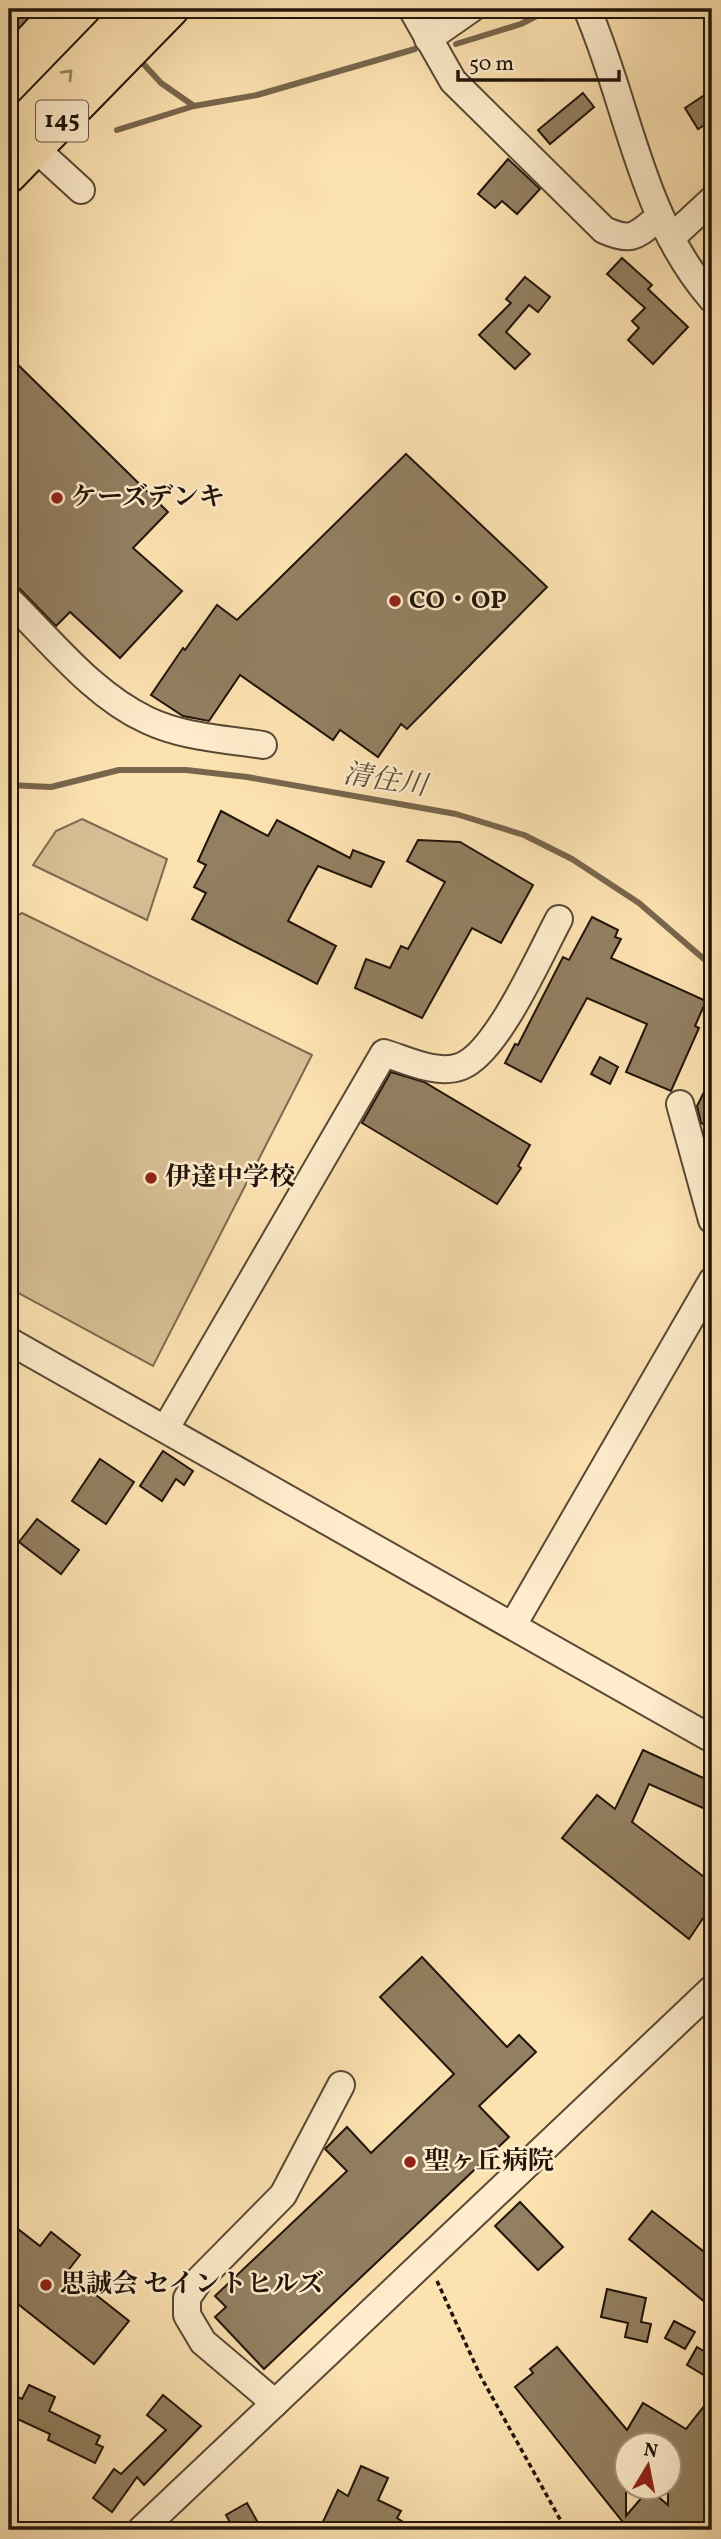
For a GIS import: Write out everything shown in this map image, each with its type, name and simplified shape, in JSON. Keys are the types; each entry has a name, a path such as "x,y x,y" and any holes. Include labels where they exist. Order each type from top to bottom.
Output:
{"main road":[{"name":"145","path":"9,176 17,135 105,57 136,18 172,9"}],"street":[{"path":"412,9 453,81 604,230 621,237 635,237 665,227 712,200"},
{"path":"428,39 471,9"},
{"path":"589,13 634,152 665,227 694,277 712,299"},
{"path":"17,135 80,190"},
{"path":"9,600 100,688 147,720 193,734 263,745"},
{"path":"166,1428 384,1053 435,1068 462,1066 493,1041 559,919"},
{"path":"680,1104 712,1220"},
{"path":"513,1625 712,1281"},
{"path":"9,1341 712,1739"},
{"path":"141,2530 712,1989"},
{"path":"275,2403 203,2342 187,2315 187,2298 200,2279 283,2194 341,2085"}],"path":[{"path":"427,2258 481,2377 566,2530"}],"shaded area":[{"path":"82,819 167,859 147,920 33,865 56,831"},
{"name":"伊達中学校","path":"22,913 312,1055 153,1366 9,1288 9,919"}],"building":[{"path":"9,9 37,9 9,39"},
{"path":"712,90 712,120 698,129 685,108"},
{"path":"583,93 594,107 550,144 538,130"},
{"path":"508,159 540,189 517,214 502,201 495,208 478,194"},
{"path":"622,258 652,285 648,289 688,327 653,364 628,340 639,328 632,321 645,308 607,274"},
{"path":"525,277 550,297 538,312 529,305 506,332 530,354 515,369 479,335 511,303 506,299"},
{"path":"9,356 168,512 133,548 182,591 120,658 70,612 56,626 20,589 9,583"},
{"name":"CO・OP","path":"406,454 547,587 407,729 401,724 378,757 340,730 333,740 240,675 209,721 183,716 151,695 217,605 237,620"},
{"path":"221,811 268,836 277,820 350,858 353,850 384,862 371,887 318,866 306,887 288,921 336,946 317,984 192,919 206,893 194,887 206,865 198,861"},
{"path":"418,840 460,842 533,885 501,943 472,928 422,1018 355,988 366,959 390,968 401,946 408,949 445,882 407,861"},
{"path":"592,917 618,930 615,937 621,939 611,958 706,1001 695,1026 699,1028 671,1091 626,1072 647,1024 587,998 541,1082 505,1063 515,1044 518,1045 563,957 569,960"},
{"path":"600,1057 618,1067 610,1084 591,1074"},
{"path":"391,1072 424,1082 530,1145 518,1166 521,1168 497,1204 362,1123"},
{"path":"712,1076 712,1128 701,1123 697,1106"},
{"path":"163,1451 193,1471 184,1485 176,1479 162,1501 140,1486"},
{"path":"100,1459 134,1482 106,1524 72,1501"},
{"path":"37,1519 79,1550 61,1574 19,1542"},
{"path":"643,1750 712,1782 712,1812 649,1784 632,1822 712,1883 712,1905 689,1939 562,1838 597,1795 615,1809"},
{"name":"聖ヶ丘病院","path":"422,1957 507,2047 519,2035 536,2052 479,2106 509,2137 264,2369 215,2317 226,2307 215,2296 347,2171 325,2149 347,2127 371,2153 454,2074 380,1997"},
{"path":"520,2202 563,2247 538,2270 495,2226"},
{"path":"652,2211 712,2258 712,2308 629,2239"},
{"name":"思誠会 セイントヒルズ","path":"9,2222 40,2246 51,2232 80,2255 67,2272 129,2321 94,2364 9,2297"},
{"path":"607,2289 646,2298 641,2322 651,2324 647,2342 625,2337 628,2323 601,2317"},
{"path":"674,2321 695,2332 685,2349 665,2338"},
{"path":"557,2347 627,2430 643,2403 686,2429 712,2396 712,2530 634,2530 622,2521 515,2387 533,2373 530,2369"},
{"path":"697,2347 712,2356 712,2380 687,2365"},
{"path":"29,2385 55,2397 49,2411 100,2436 96,2444 103,2447 95,2463 48,2440 50,2434 9,2415 9,2393 22,2399"},
{"path":"163,2395 201,2426 144,2485 137,2477 112,2512 93,2498 114,2469 121,2474 166,2430 147,2415"},
{"path":"361,2466 388,2478 378,2500 401,2511 397,2518 416,2530 331,2530 321,2526 338,2490 348,2496"},
{"path":"247,2503 262,2530 234,2530 226,2515"}],"waterway":[{"path":"90,9 104,23"},
{"path":"456,44 521,24 550,9"},
{"path":"138,58 161,83 194,106 257,95 415,49"},
{"path":"117,130 194,106"},
{"name":"清住川","path":"9,785 51,787 119,770 186,770 247,777 456,814 524,835 572,859 639,903 712,966"}],"place":[{"name":"ケーズデンキ","path":"57,498"},
{"name":"CO・OP","path":"395,601"},
{"name":"伊達中学校","path":"151,1178"},
{"name":"聖ヶ丘病院","path":"410,2162"},
{"name":"思誠会 セイントヒルズ","path":"46,2285"}]}
